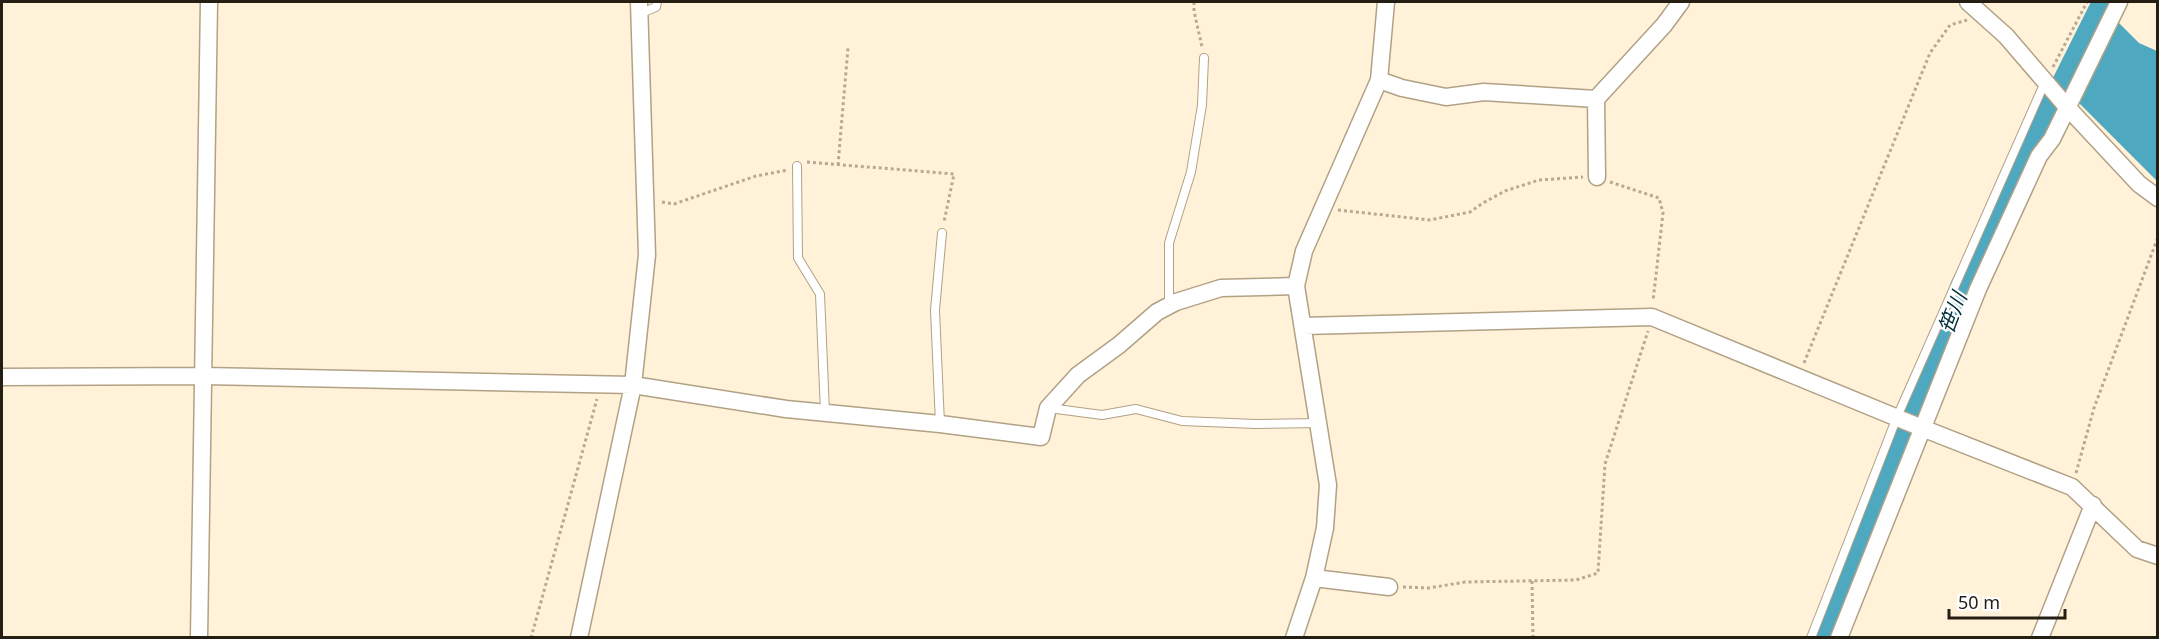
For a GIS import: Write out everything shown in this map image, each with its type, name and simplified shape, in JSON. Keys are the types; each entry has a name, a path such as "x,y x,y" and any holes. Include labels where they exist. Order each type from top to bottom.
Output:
{"street":[{"path":"199,638 209,2"},
{"path":"1294,638 1314,578 1325,528 1328,484 1320,423 1296,286 1304,251 1379,80 1386,2"},
{"path":"1597,177 1596,99 1664,25 1681,2"},
{"path":"1968,2 2006,36 2067,107 2139,184 2157,198"},
{"path":"1839,638 1978,290 2039,156 2052,139 2119,2"},
{"path":"579,638 633,385 647,255 639,8"},
{"path":"1379,80 1402,88 1446,97 1484,92 1596,99"},
{"path":"2,377 203,376 633,385 720,399 1041,437 1048,408 1078,375 1119,345 1156,312 1221,288 1296,286"},
{"path":"1303,326 1652,317 2072,487 2137,549 2157,556"},
{"path":"2040,638 2093,505"},
{"path":"1314,578 1389,587"}],"lane":[{"path":"639,8 656,8 657,2"},
{"path":"1169,306 1169,243 1191,172 1202,105 1204,58"},
{"path":"1811,638 1900,418 2045,82"},
{"path":"797,166 798,258 820,294 825,412"},
{"path":"940,424 935,310 942,233"},
{"path":"1048,408 1102,415 1136,409 1182,421 1256,424 1320,423"}],"path":[{"path":"1194,2 1204,58"},
{"path":"2045,82 2087,2"},
{"path":"1798,377 1930,53 1950,25 1983,15"},
{"path":"838,165 848,48"},
{"path":"645,199 674,204 756,176 791,169 802,162 954,174 942,233"},
{"path":"1322,208 1430,220 1470,212 1483,202 1505,191 1539,180 1597,177 1659,198 1663,213 1652,317 1605,464 1598,573 1576,580 1465,582 1429,588 1389,587"},
{"path":"2072,487 2094,408 2157,237"},
{"path":"531,638 601,385"},
{"path":"1532,580 1533,638"}],"water":[{"path":"2116,20 2139,43 2157,51 2157,181 2076,100"}],"waterway":[{"name":"笹川","path":"1827,638 1964,286 2106,2"}]}
